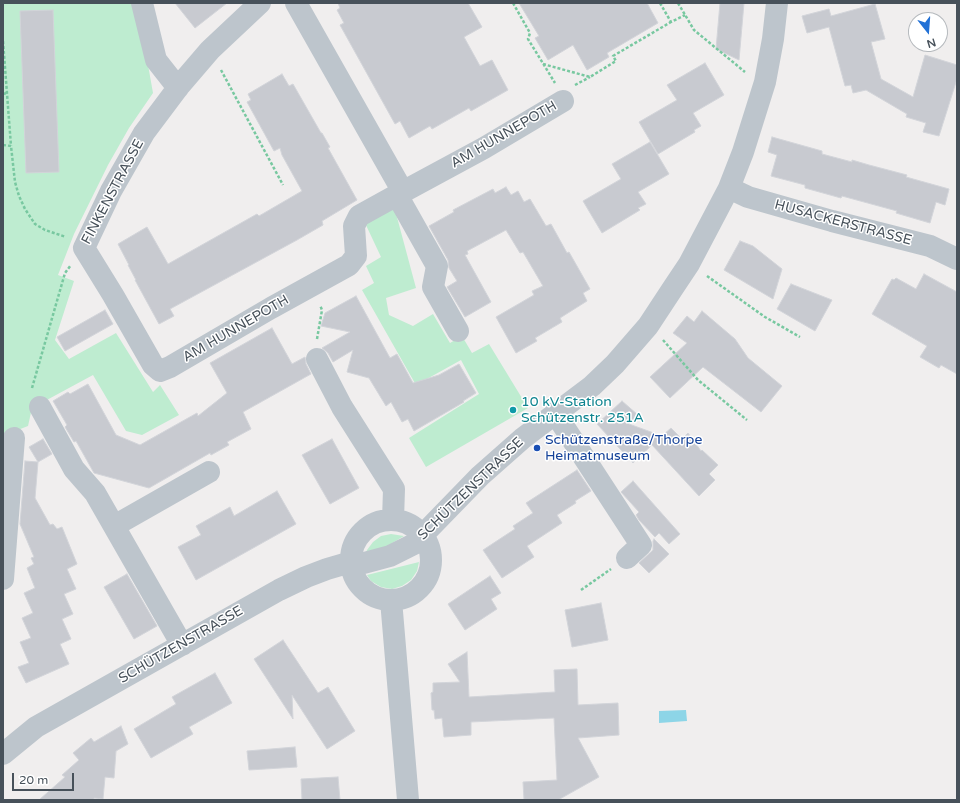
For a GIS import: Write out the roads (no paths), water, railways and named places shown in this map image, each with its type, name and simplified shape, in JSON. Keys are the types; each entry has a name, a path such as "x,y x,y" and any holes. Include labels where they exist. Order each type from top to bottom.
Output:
{"street":[{"path":"142,3 156,60 178,88"},
{"name":"FINKENSTRASSE","path":"84,248 108,196 144,133 178,88 210,50 260,3"},
{"path":"296,3 400,193 437,266 433,287 458,331"},
{"name":"SCHÜTZENSTRASSE","path":"3,754 36,727 306,576 327,569 390,556 419,540 480,476 523,438 592,386 611,368 648,326 689,264 729,188 743,152 765,82 773,39 777,3"},
{"name":"AM HUNNEPOTH","path":"84,248 153,365 160,371 170,368 310,286 349,265 356,256 354,226 360,216 484,148 563,101"},
{"name":"HUSACKERSTRASSE","path":"729,188 748,197 832,221 930,246 957,260"},
{"path":"317,359 342,407 394,489 393,520"},
{"path":"35,399 74,469 94,492 182,645"},
{"path":"555,413 641,545 627,558"},
{"path":"3,580 14,438"},
{"path":"114,526 209,472"},
{"path":"393,520 409,524 419,540 429,546 431,558 430,571 416,592 404,598 391,600 379,598 368,593 359,584 353,573 358,563 352,548 358,536 368,527 380,521 393,520"},
{"path":"391,600 408,800"}],"water":[{"path":"686,710 687,721 659,723 659,711"}],"place":[{"name":"10 kV-Station Schützenstr. 251A","path":"513,410"},
{"name":"Schützenstraße/Thorpe Heimatmuseum","path":"537,448"}]}
